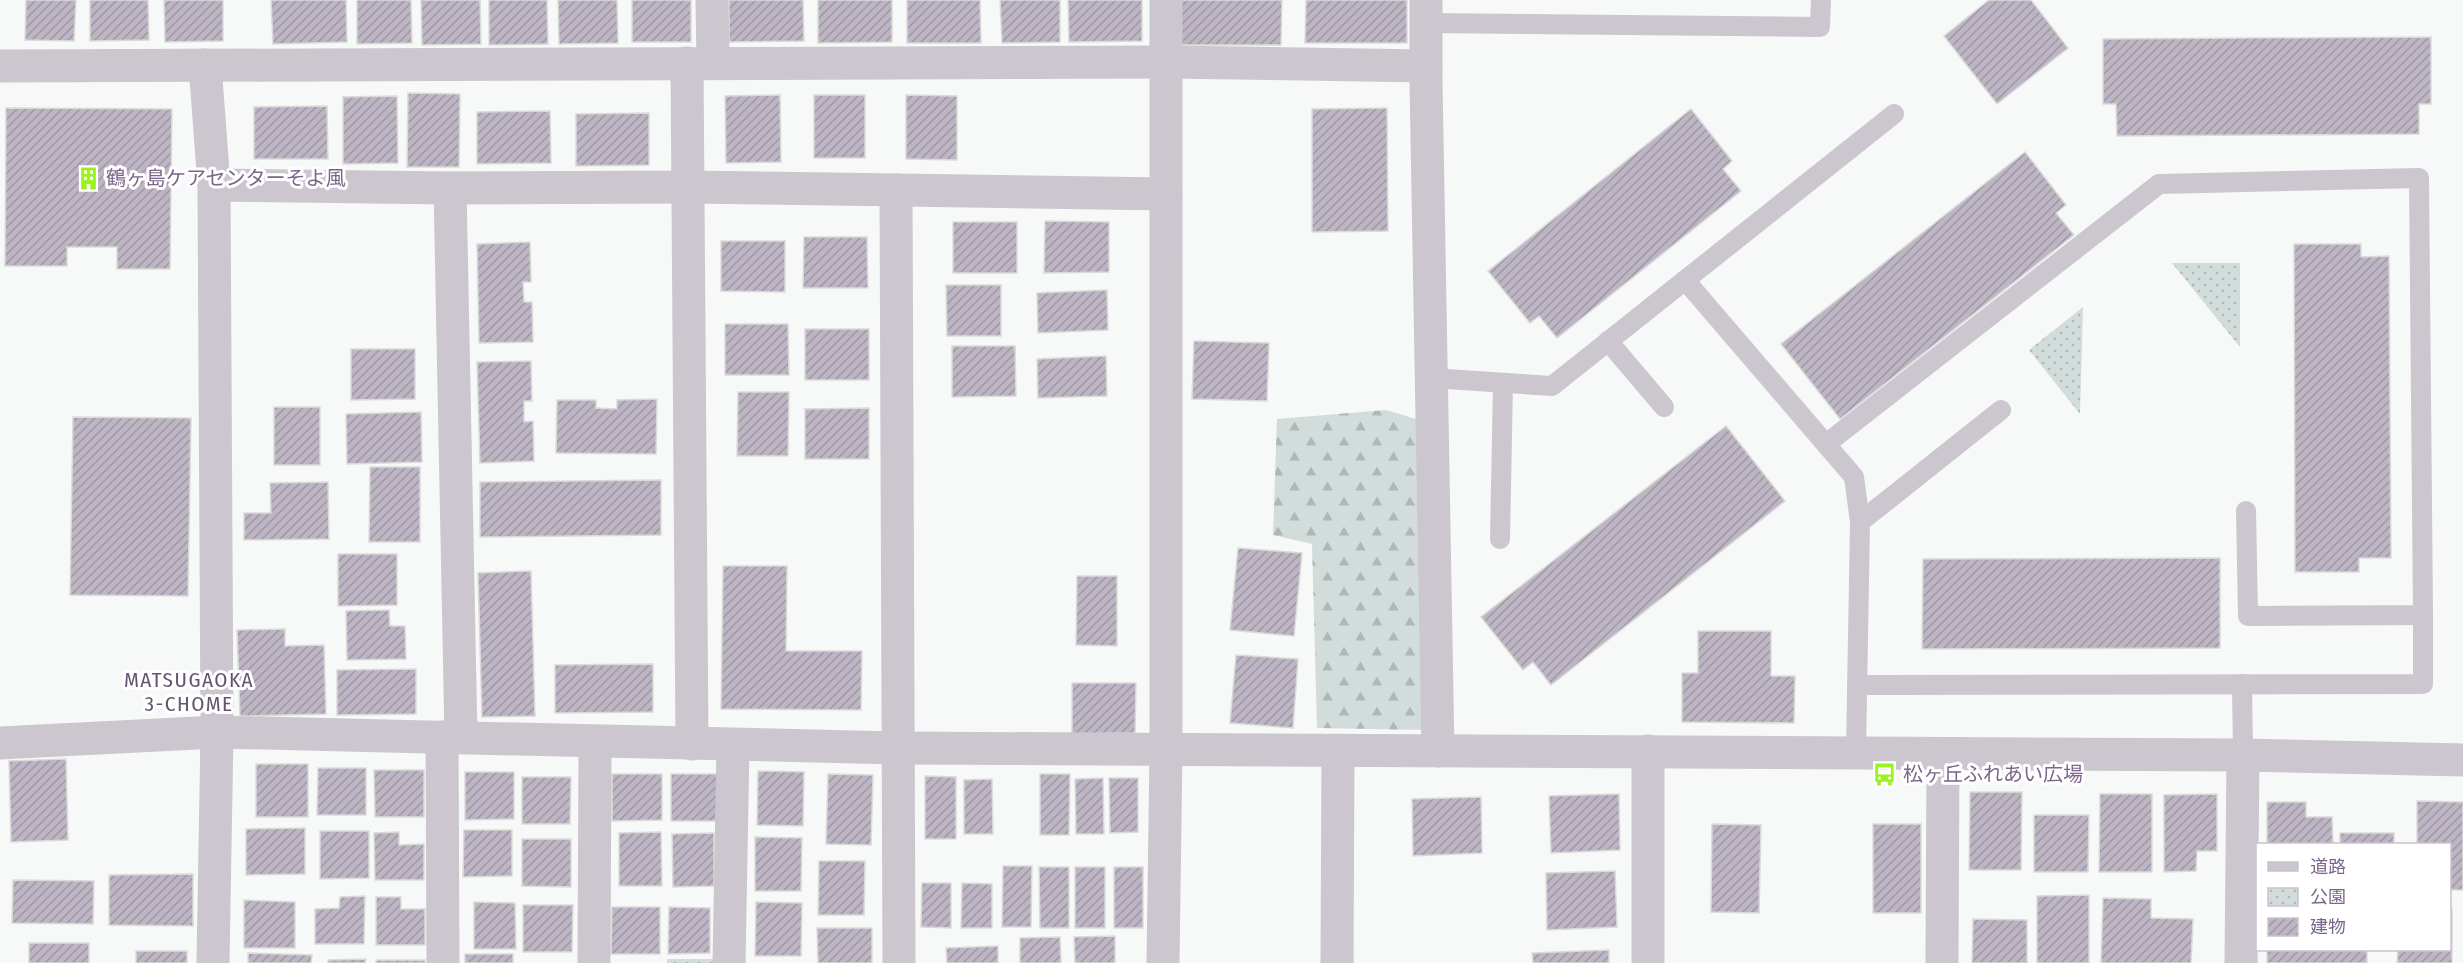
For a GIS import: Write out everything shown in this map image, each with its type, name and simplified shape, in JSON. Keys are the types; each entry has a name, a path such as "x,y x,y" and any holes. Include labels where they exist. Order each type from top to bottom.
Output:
{"street":[{"path":"692,744 688,187 700,63 712,0"},
{"path":"1163,963 1166,751 1166,0"},
{"path":"1426,12 1438,751"},
{"path":"0,66 1167,62 1426,66"},
{"path":"205,65 214,185 217,732 213,963"},
{"path":"214,185 450,188 688,187 1166,194"},
{"path":"442,963 452,737 450,188"},
{"path":"896,190 899,963"},
{"path":"0,742 217,732 452,737 595,743 898,748 2243,755 2463,760"},
{"path":"594,963 595,743"},
{"path":"729,963 733,745"},
{"path":"1648,751 1648,963"},
{"path":"1337,963 1338,752"},
{"path":"1942,963 1943,754"},
{"path":"2241,963 2243,755"}],"lane":[{"path":"1426,12 1821,27 1821,0"},
{"path":"1431,378 1552,386 1894,114"},
{"path":"1826,444 2159,184 2419,178 2423,684 1857,685"},
{"path":"1685,280 1854,477 1860,522 1856,753"},
{"path":"1608,341 1664,407"},
{"path":"1500,539 1503,383"},
{"path":"1860,522 2001,410"},
{"path":"2246,511 2248,616 2423,615"},
{"path":"2242,684 2243,755"}],"green space":[{"path":"2172,263 2240,263 2240,346 2239,346"},
{"path":"2083,307 2080,414 2029,350"},
{"path":"1386,410 1416,419 1425,730 1317,728 1312,544 1273,535 1277,419"},
{"path":"667,959 720,959 720,963 667,963"}],"building":[{"path":"26,0 76,0 74,41 25,40"},
{"path":"90,0 148,0 149,40 90,41"},
{"path":"164,0 223,0 223,41 165,42"},
{"path":"271,0 346,0 347,42 273,44"},
{"path":"357,0 411,0 412,43 357,44"},
{"path":"421,0 480,0 481,44 422,45"},
{"path":"489,0 547,0 548,44 489,45"},
{"path":"558,0 617,0 618,43 559,44"},
{"path":"632,0 691,0 691,42 632,42"},
{"path":"729,0 803,0 804,41 729,42"},
{"path":"818,0 892,0 892,42 818,43"},
{"path":"907,0 980,0 981,43 907,43"},
{"path":"1000,0 1060,0 1060,42 1002,43"},
{"path":"1068,0 1142,0 1142,41 1069,42"},
{"path":"1180,0 1282,0 1281,45 1180,45"},
{"path":"1306,0 1407,0 1407,43 1305,43"},
{"path":"1989,0 2031,0 2068,48 1997,104 1944,36"},
{"path":"2431,37 2431,104 2419,104 2419,134 2117,136 2116,104 2103,104 2103,39"},
{"path":"408,93 460,94 459,167 407,167"},
{"path":"780,95 781,162 726,163 725,96"},
{"path":"814,95 865,95 865,158 814,158"},
{"path":"906,95 957,96 957,160 906,159"},
{"path":"397,96 398,163 343,164 343,97"},
{"path":"327,106 328,159 254,159 254,107"},
{"name":"鶴ヶ島ケアセンターそよ風","path":"6,108 172,109 170,269 117,269 117,247 67,247 67,266 5,266"},
{"path":"1387,108 1388,231 1312,232 1312,109"},
{"path":"1691,109 1732,161 1723,169 1741,191 1557,338 1539,316 1530,323 1488,271"},
{"path":"550,111 551,163 477,164 477,112"},
{"path":"649,113 649,165 576,166 576,114"},
{"path":"2025,152 2066,205 2056,213 2074,235 1840,419 1781,344"},
{"path":"1045,221 1109,222 1109,272 1044,273"},
{"path":"953,222 1017,222 1017,273 953,273"},
{"path":"804,237 867,237 868,288 803,288"},
{"path":"721,241 785,241 785,292 721,291"},
{"path":"530,242 531,282 523,282 524,302 532,302 533,342 479,343 477,244"},
{"path":"2294,244 2361,244 2361,257 2389,256 2391,558 2359,558 2359,572 2295,572"},
{"path":"946,285 1001,285 1001,336 947,336"},
{"path":"1107,290 1108,330 1038,333 1037,293"},
{"path":"725,324 788,324 789,375 725,375"},
{"path":"805,329 869,329 869,380 805,380"},
{"path":"1194,341 1269,343 1267,401 1192,399"},
{"path":"952,346 1015,346 1016,396 952,397"},
{"path":"351,349 415,349 415,399 351,400"},
{"path":"1106,356 1107,396 1038,398 1037,359"},
{"path":"531,361 532,401 524,401 524,422 533,421 534,461 480,463 477,362"},
{"path":"738,392 789,392 788,456 737,456"},
{"path":"657,399 656,454 556,453 557,400 596,400 596,408 617,409 617,400"},
{"path":"274,407 320,407 320,465 274,465"},
{"path":"869,408 869,459 805,459 805,409"},
{"path":"421,412 422,462 347,464 346,414"},
{"path":"73,417 191,418 188,596 70,595"},
{"path":"1726,426 1785,501 1551,685 1533,662 1523,670 1481,617"},
{"path":"370,467 420,467 420,542 369,542"},
{"path":"661,480 661,535 480,537 480,482"},
{"path":"328,482 329,539 244,540 244,513 271,513 270,483"},
{"path":"1238,548 1302,553 1294,636 1230,630"},
{"path":"338,554 397,554 397,605 338,606"},
{"path":"2220,558 2220,648 1922,649 1923,559"},
{"path":"723,566 787,566 786,651 862,651 861,710 721,709"},
{"path":"531,571 535,716 482,717 478,573"},
{"path":"1077,576 1117,576 1117,646 1076,645"},
{"path":"389,610 390,626 405,626 406,659 347,660 346,611"},
{"path":"285,629 285,646 324,645 326,714 240,716 237,630"},
{"path":"1698,631 1771,631 1771,676 1795,676 1794,723 1682,722 1682,673 1698,673"},
{"path":"1236,655 1298,659 1293,728 1230,723"},
{"path":"653,664 653,712 555,713 555,665"},
{"path":"416,669 416,714 337,715 337,670"},
{"path":"1072,683 1136,683 1135,733 1072,734"},
{"path":"66,759 68,840 11,842 9,761"},
{"path":"256,764 308,764 308,817 256,817"},
{"path":"318,768 366,768 366,815 317,815"},
{"path":"374,770 424,770 424,817 375,817"},
{"path":"758,771 804,772 803,826 757,825"},
{"path":"465,772 514,772 514,819 465,820"},
{"path":"612,774 662,774 662,820 612,821"},
{"path":"671,774 720,774 720,821 671,821"},
{"path":"828,774 873,775 871,845 826,844"},
{"path":"1040,774 1070,774 1069,835 1040,835"},
{"path":"925,776 956,777 956,839 925,839"},
{"path":"522,777 571,777 570,824 522,824"},
{"path":"1103,778 1104,834 1076,834 1075,779"},
{"path":"1109,778 1138,778 1138,832 1110,833"},
{"path":"992,779 993,834 964,834 964,780"},
{"path":"1970,792 2022,792 2021,870 1969,870"},
{"path":"1619,794 1620,850 1551,853 1549,796"},
{"path":"2100,794 2152,794 2152,872 2099,872"},
{"path":"2217,794 2217,851 2197,851 2196,871 2164,872 2164,795"},
{"path":"1481,797 1482,853 1413,856 1412,799"},
{"path":"2417,801 2463,802 2463,890 2451,890 2451,843 2417,843"},
{"path":"2267,802 2306,802 2306,817 2332,817 2333,843 2267,843"},
{"path":"2034,815 2089,815 2088,872 2034,872"},
{"path":"1712,824 1761,825 1759,913 1711,912"},
{"path":"1873,824 1921,824 1921,913 1873,913"},
{"path":"305,828 305,874 246,875 246,829"},
{"path":"464,830 512,830 512,876 463,877"},
{"path":"320,831 369,831 369,878 320,879"},
{"path":"399,832 399,845 424,844 424,880 375,880 374,833"},
{"path":"661,832 662,886 619,886 619,833"},
{"path":"714,833 714,886 673,887 672,834"},
{"path":"2340,833 2394,833 2394,843 2340,843"},
{"path":"755,837 802,838 801,891 755,891"},
{"path":"522,839 571,839 571,887 522,886"},
{"path":"819,861 865,861 864,915 818,915"},
{"path":"1003,866 1032,866 1031,927 1002,927"},
{"path":"1039,867 1069,867 1069,928 1040,928"},
{"path":"1075,867 1105,867 1105,928 1075,928"},
{"path":"1114,867 1143,867 1143,928 1114,928"},
{"path":"1615,871 1617,927 1547,930 1546,873"},
{"path":"193,874 193,926 109,925 109,875"},
{"path":"13,880 94,881 93,924 12,923"},
{"path":"922,883 951,883 951,928 921,927"},
{"path":"962,883 992,884 992,928 961,928"},
{"path":"2089,895 2089,963 2037,963 2037,896"},
{"path":"365,896 364,944 315,944 315,909 339,908 340,897"},
{"path":"376,897 401,897 401,909 425,909 425,945 376,945"},
{"path":"2103,898 2151,899 2151,918 2193,919 2191,963 2101,963"},
{"path":"244,900 295,902 295,948 244,948"},
{"path":"474,902 515,903 516,949 474,949"},
{"path":"756,902 802,903 801,956 755,956"},
{"path":"523,905 573,905 572,952 523,952"},
{"path":"612,907 660,907 660,954 611,954"},
{"path":"669,907 710,908 710,953 668,954"},
{"path":"2452,909 2452,963 2397,963 2398,951 2451,951"},
{"path":"1973,919 2027,920 2027,963 1972,963"},
{"path":"817,928 872,928 872,963 818,963"},
{"path":"1115,936 1115,963 1075,963 1074,937"},
{"path":"1060,937 1061,963 1020,963 1020,938"},
{"path":"29,943 89,943 89,963 29,963"},
{"path":"998,946 998,963 947,963 946,948"},
{"path":"1609,950 1609,963 1533,963 1532,953"},
{"path":"136,951 187,951 187,963 136,963"},
{"path":"2267,951 2367,951 2367,963 2267,963"},
{"path":"248,953 312,955 311,963 248,963"},
{"path":"465,954 513,954 513,963 465,963"},
{"path":"366,959 365,963 328,963 328,960"},
{"path":"376,960 425,960 425,963 376,963"}],"place":[{"name":"鶴ヶ島ケアセンターそよ風","path":"88,178"},
{"name":"松ヶ丘ふれあい広場","path":"1885,774"}],"district":[{"name":"MATSUGAOKA 3-CHOME","path":"189,692"}]}
